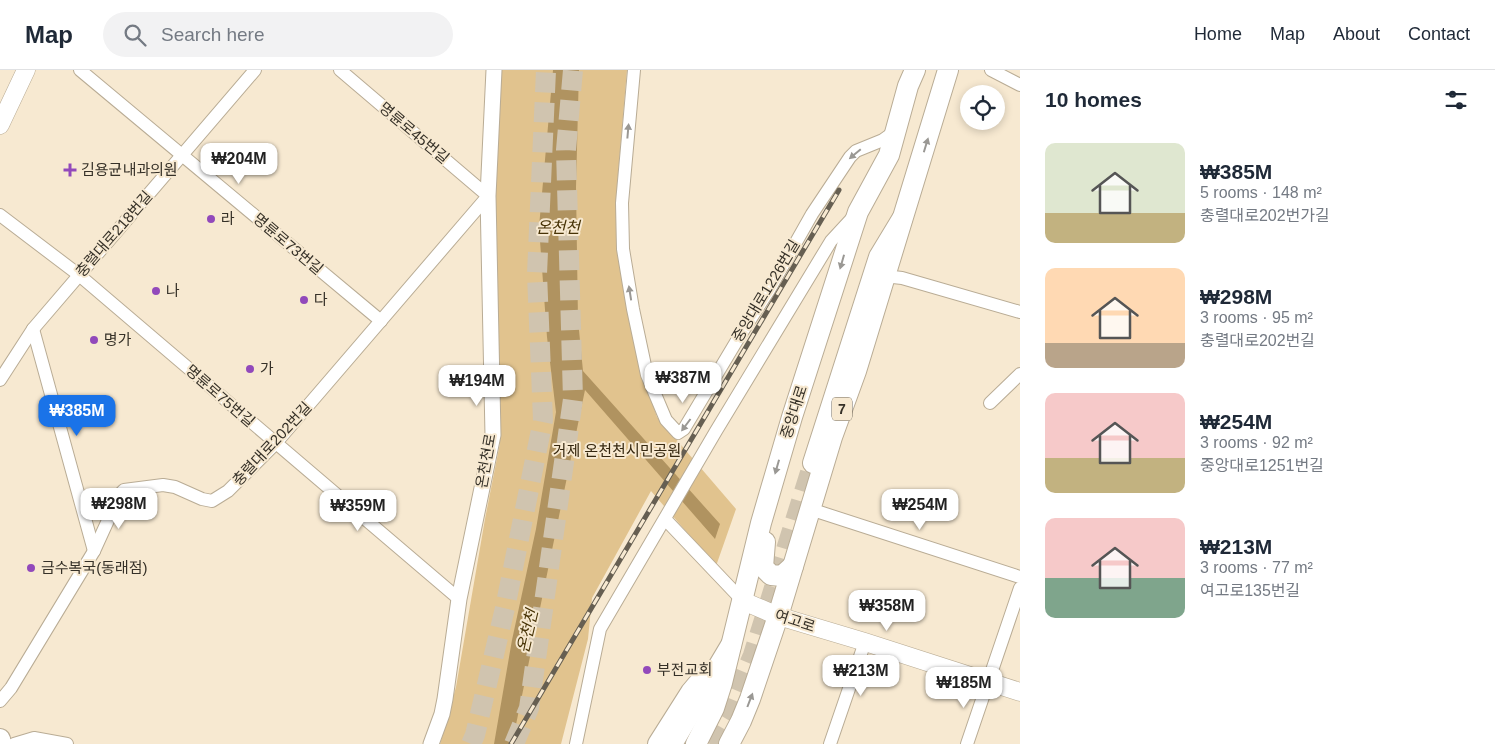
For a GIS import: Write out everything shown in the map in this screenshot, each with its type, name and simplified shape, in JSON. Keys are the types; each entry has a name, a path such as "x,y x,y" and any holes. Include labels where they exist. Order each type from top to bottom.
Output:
{"main road":[{"path":"0,125 26,70"},
{"name":"중앙대로","path":"658,744 691,692 731,645 760,523 792,416 858,212 889,155 914,70"},
{"name":"7","path":"729,744 741,722 750,699 778,616 948,70"},
{"path":"889,155 898,153 906,155 910,162 905,182 909,196"},
{"path":"813,463 879,257 902,219"},
{"path":"760,523 765,539 763,567 772,576 782,576 793,566"},
{"name":"여고로","path":"742,601 778,616 1020,692"},
{"path":"672,744 731,645"},
{"path":"696,744 714,708 731,645"},
{"path":"0,739 1,744"}],"street":[{"name":"명륜로73번길","path":"80,70 381,321"},
{"name":"충렬대로218번길","path":"0,380 33,329 255,70"},
{"name":"명륜로45번길","path":"340,70 488,196"},
{"name":"중앙대로1226번길","path":"634,70 622,204 623,249 647,375 666,420 678,433 684,429 738,337 769,290 812,214 850,157 856,151 883,140 896,130"},
{"path":"991,70 1020,85"},
{"name":"온천천로","path":"431,744 442,714 459,600 493,435 488,196 494,74"},
{"name":"충렬대로202번길","path":"0,701 11,688 94,551 120,494 124,490 169,486 212,501 228,491 276,444 488,196"},
{"path":"576,744 600,629 831,240 858,212"},
{"name":"명륜로75번길","path":"0,215 79,275 459,600"},
{"path":"884,276 902,278 1020,312"},
{"path":"33,329 94,551"},
{"path":"990,403 1020,374"},
{"path":"810,509 1020,577"},
{"path":"666,519 742,601"},
{"path":"967,744 1020,588"},
{"path":"830,744 865,642"},
{"path":"14,744 34,738 66,744"}],"green space":[{"name":"거제 온천천시민공원","path":"501,70 627,70 617,187 617,252 633,339 657,417 736,509 716,566 651,491 592,598 588,639 561,744 440,744 456,687 500,443 494,207"}],"water":[{"name":"온천천","path":"553,70 579,70 576,187 578,320 583,371 720,524 715,539 585,390 512,744 494,744 512,640 536,529 556,412 547,337 539,227"}],"tunnel":[{"path":"471,744 475,735 505,608 543,420 537,274 546,70"},
{"path":"514,744 529,708 573,399 566,150 573,70"},
{"path":"710,744 730,710 753,655 813,463"}],"railway":[{"path":"511,744 839,190"}],"place":[{"name":"김용균내과의원","path":"70,170"},
{"name":"라","path":"211,219"},
{"name":"나","path":"156,291"},
{"name":"다","path":"304,300"},
{"name":"명가","path":"94,340"},
{"name":"가","path":"250,369"},
{"name":"금수복국(동래점)","path":"31,568"},
{"name":"부전교회","path":"647,670"}]}
